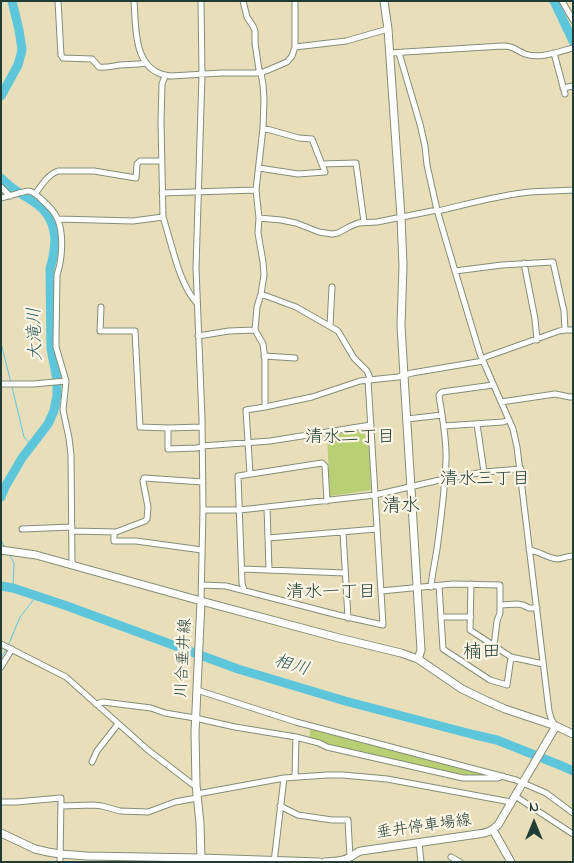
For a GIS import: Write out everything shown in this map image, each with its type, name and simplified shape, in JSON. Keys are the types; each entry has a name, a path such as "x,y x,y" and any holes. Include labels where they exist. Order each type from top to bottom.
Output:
{"street":[{"path":"58,1 60,55 63,58 92,59 99,67 103,68 144,63"},
{"path":"134,1 137,41 144,63 165,76 261,73 287,62 292,56 295,47 295,1"},
{"path":"201,1 202,74 196,268 202,427 201,605 401,653 418,659 462,689 487,701 554,729 573,734"},
{"path":"243,1 247,17 254,26 264,99 263,128 256,190 259,218 258,233 264,275 257,307 255,330 263,344 265,407"},
{"path":"384,1 388,29 402,216 402,325 421,650 418,659"},
{"path":"562,1 573,20"},
{"path":"295,47 346,41 388,29"},
{"path":"390,53 510,46 524,54 541,56 573,48"},
{"path":"399,53 420,124 437,210 480,354 514,430 521,469 549,711 554,729 524,782 493,830"},
{"path":"554,53 564,91 573,86"},
{"path":"165,76 162,84 161,122 163,217 182,276 196,302"},
{"path":"259,168 298,174 325,172 312,139 299,138 263,128"},
{"path":"35,194 48,177 58,171 94,171 136,178 137,164 140,161 162,161"},
{"path":"322,164 356,162 364,222"},
{"path":"1,187 12,196"},
{"path":"1,198 28,190 52,209 60,226 62,255 57,275 56,347 65,381 63,410 71,455 72,565"},
{"path":"162,193 256,190"},
{"path":"259,218 289,222 332,234 358,223 377,222 511,195 573,190"},
{"path":"58,219 133,221 163,217"},
{"path":"455,271 524,263 553,262 564,312 565,330"},
{"path":"524,263 538,340"},
{"path":"330,326 332,287"},
{"path":"202,585 226,586 348,618 383,625 370,380 367,371 354,358 338,332 330,326 296,307 261,294"},
{"path":"101,307 100,331 135,331 140,427 202,427"},
{"path":"198,336 229,331 255,330"},
{"path":"250,474 246,410 312,398 360,381 404,376 483,359 565,330 573,330"},
{"path":"264,356 295,358"},
{"path":"1,384 65,381"},
{"path":"431,587 446,459 440,395 442,392 493,385"},
{"path":"501,402 555,394 573,397"},
{"path":"407,419 442,415"},
{"path":"444,426 509,420"},
{"path":"478,424 484,472"},
{"path":"168,428 168,449 249,443 371,425"},
{"path":"244,590 242,583 238,476 322,464 325,466 327,500"},
{"path":"202,510 240,510 375,495 444,479 484,472 521,469"},
{"path":"22,529 72,529 114,533 147,519 148,507 143,482 144,478 202,482"},
{"path":"267,507 269,570"},
{"path":"268,538 377,529"},
{"path":"344,532 348,618"},
{"path":"114,533 114,541 136,541 202,550"},
{"name":"川合垂井線","path":"1,550 36,555 201,605 196,718 196,785 201,860"},
{"path":"529,550 534,550 555,559 573,556"},
{"path":"242,569 345,573"},
{"path":"381,591 471,584 500,585 501,605 494,646"},
{"path":"471,584 470,630 511,657 543,664"},
{"path":"439,586 443,649 490,680 507,685 511,657"},
{"path":"501,605 517,604 529,608 537,608"},
{"path":"442,618 471,617"},
{"path":"1,644 66,676 148,750 192,784 196,785"},
{"path":"1,666 12,649"},
{"path":"197,688 296,722 524,782 546,793 573,813"},
{"path":"96,704 103,702 151,708 166,713 235,727 296,737 319,743 327,748 463,778 498,778 502,776"},
{"path":"92,762 97,751 118,724"},
{"path":"295,777 296,737"},
{"path":"61,806 93,805 120,811 148,812 197,796 284,778 343,775 387,779 513,799 573,834"},
{"path":"274,861 284,778"},
{"path":"1,802 61,798 60,858"},
{"path":"280,806 298,815 332,820 348,820 350,858"},
{"name":"垂井停車場線","path":"325,862 350,858 361,851 484,833 493,830 509,861"},
{"path":"1,833 60,858 87,856 136,859 319,862"},
{"path":"419,843 421,862"},
{"path":"451,857 460,862"}],"green space":[{"path":"368,430 371,490 330,496 327,435"},
{"path":"311,727 497,776 462,777 330,746 309,739"}],"waterway":[{"name":"大滝川","path":"1,96 18,65 22,49 12,1"},
{"path":"554,1 573,41"},
{"name":"大滝川","path":"1,178 9,186 44,210 53,225 55,242 50,269 51,349 57,380 54,411 48,424 22,458 1,497"},
{"path":"1,343 11,383"},
{"path":"12,387 24,437 32,446"},
{"path":"1,540 6,549"},
{"path":"9,554 14,563 13,588"},
{"name":"相川","path":"1,586 13,588 67,606 238,669 345,701 497,740 573,771"},
{"path":"8,646 20,617 36,597"},
{"path":"1,658 6,650"}],"district":[{"name":"清水二丁目","path":"350,439"},
{"name":"清水三丁目","path":"485,481"},
{"name":"清水","path":"401,508"},
{"name":"清水一丁目","path":"331,594"},
{"name":"楠田","path":"482,654"}]}
